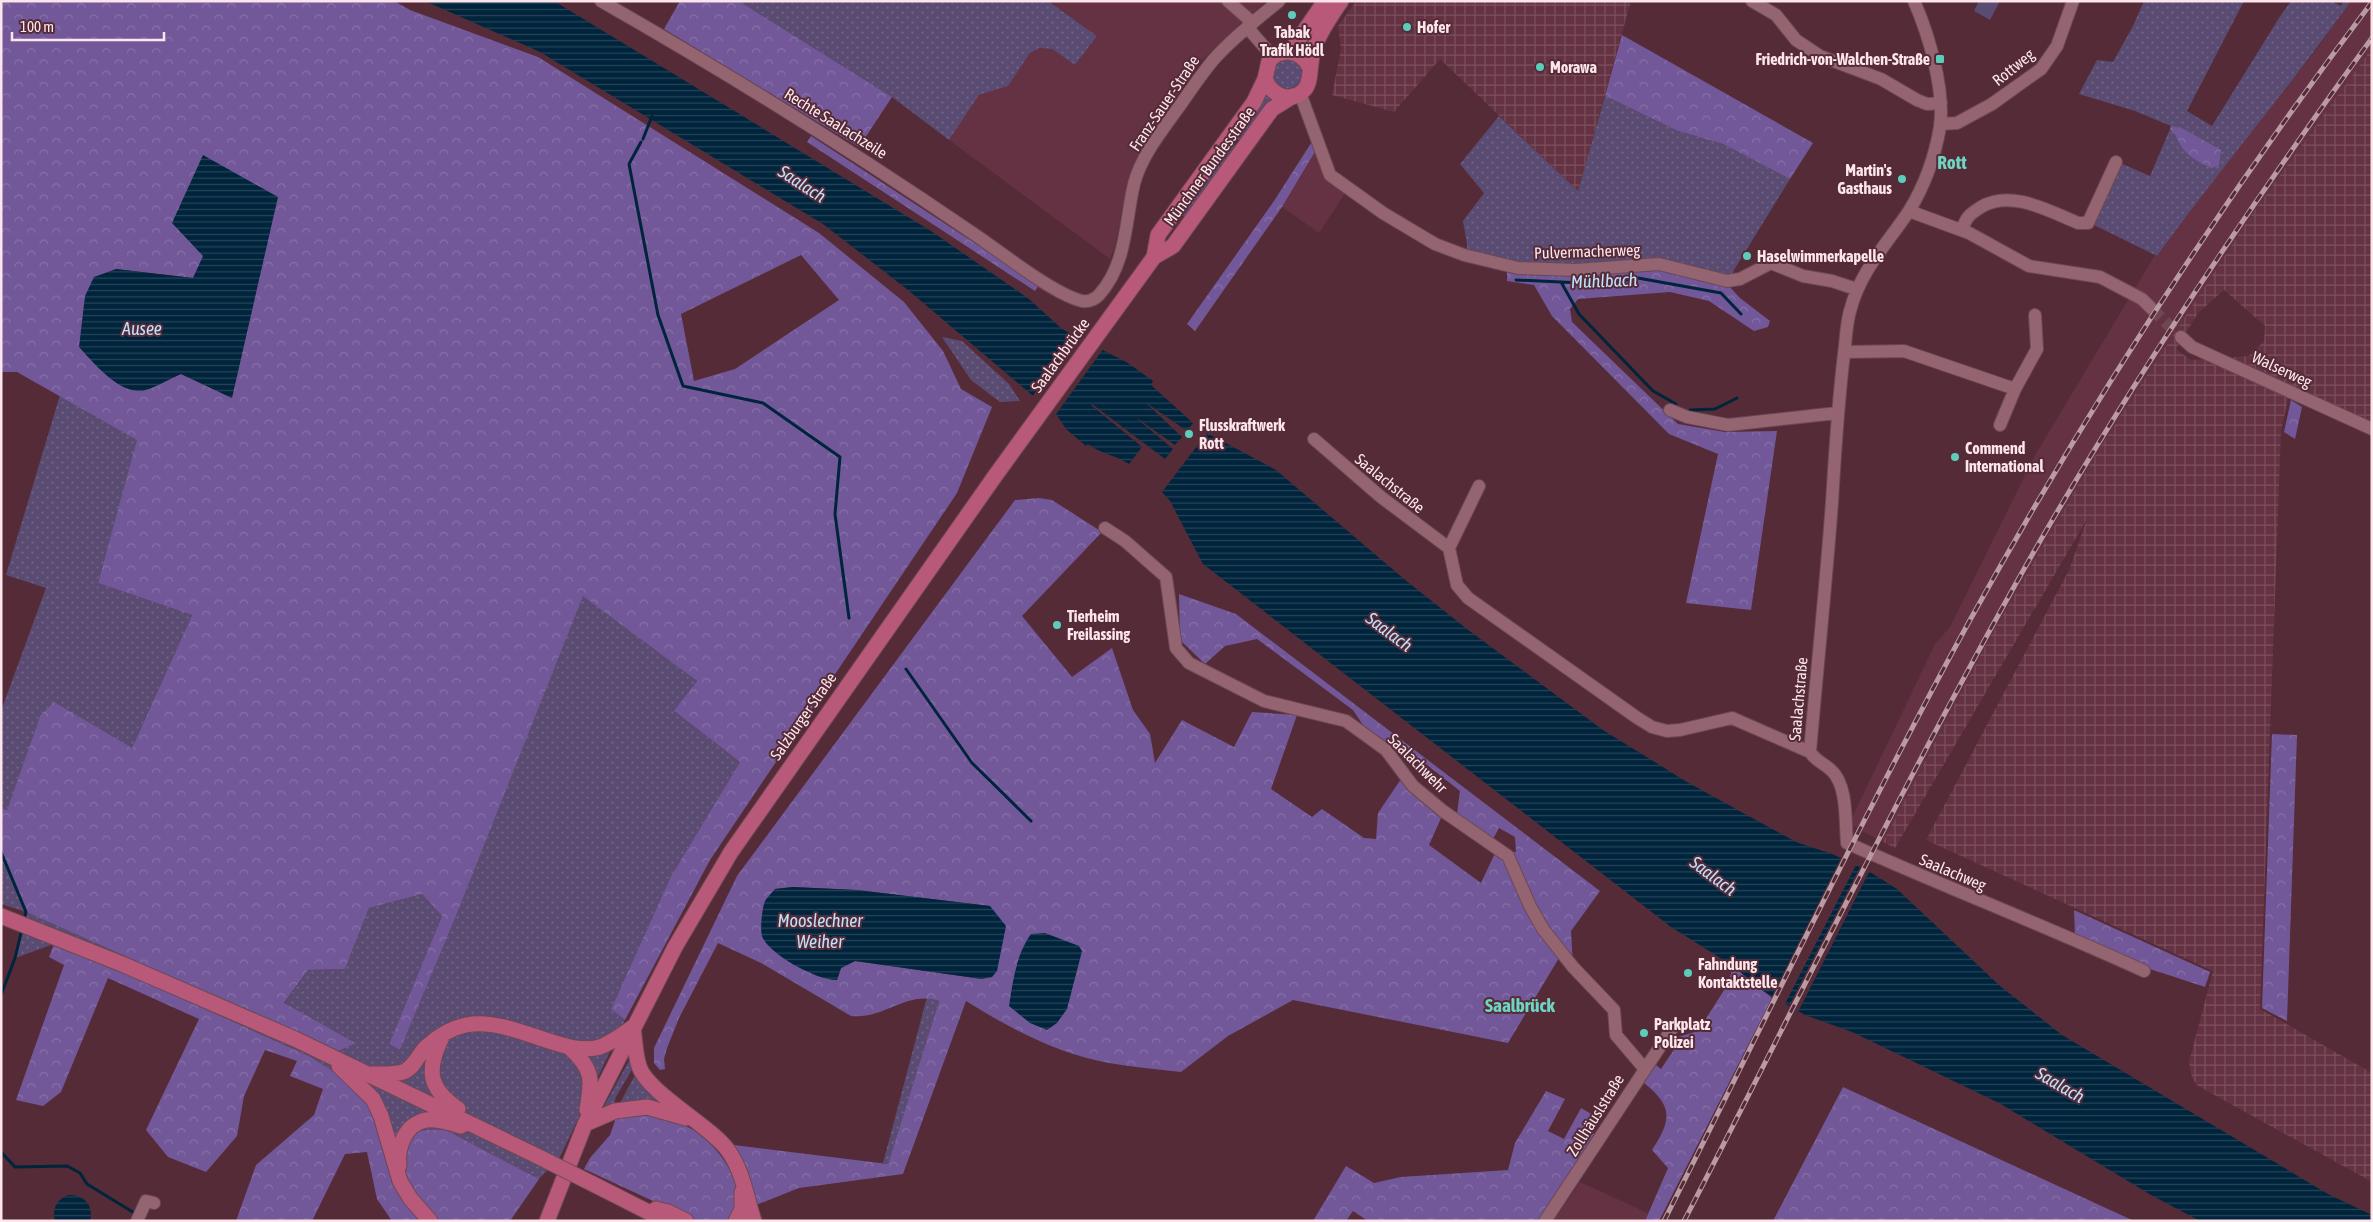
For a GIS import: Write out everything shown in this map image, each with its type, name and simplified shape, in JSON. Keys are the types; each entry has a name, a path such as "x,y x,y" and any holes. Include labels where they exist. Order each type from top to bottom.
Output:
{"main road":[{"path":"1290,52 1325,1"},
{"path":"1309,66 1301,56 1290,52 1272,57 1266,67 1265,78 1268,86 1278,95 1296,95 1310,80 1309,66 1314,49 1325,24 1342,1"},
{"name":"Münchner Bundesstraße","path":"1154,257 1158,235 1254,102 1265,78"},
{"name":"Münchner Bundesstraße","path":"1128,292 1154,257 1172,246 1272,110 1296,95"},
{"name":"Saalachbrücke","path":"1022,438 1128,292"},
{"name":"Salzburger Straße","path":"585,1124 675,948 731,852 1022,438"},
{"path":"8,919 122,964 295,1039 538,1156 666,1221"},
{"path":"368,1074 402,1072 411,1067 425,1048 444,1034 467,1025 516,1029 570,1048 588,1049 601,1046 633,1028 640,1070 691,1119 711,1133 726,1147 736,1162 754,1221"},
{"path":"444,1034 431,1064 436,1088 444,1099 492,1134"},
{"path":"547,1221 585,1124 592,1080 583,1060 570,1048"},
{"path":"325,1053 368,1092 376,1104 400,1181 410,1198 430,1221"},
{"path":"585,1124 615,1112 647,1107 691,1119"},
{"path":"400,1181 399,1148 404,1136 416,1125 426,1120 439,1120 492,1134"},
{"path":"736,1221 742,1205 741,1176"},
{"path":"535,1221 554,1200"},
{"path":"550,1221 554,1200"},
{"path":"635,1205 668,1212 686,1221"}],"street":[{"name":"Rechte Saalachzeile","path":"601,1 704,60 891,177 1047,284"},
{"path":"1228,1 1250,25 1272,57"},
{"name":"Franz-Sauer-Straße","path":"1047,284 1084,302 1092,301 1098,296 1112,276 1120,254 1127,232 1134,184 1144,159 1164,127 1214,59 1279,1"},
{"path":"1752,1 1776,15 1796,40 1820,56 1882,79 1927,104 1941,104"},
{"name":"Saalachstraße","path":"1314,439 1406,518 1449,548 1457,585 1468,598 1652,727 1667,731 1680,730 1732,718 1810,752 1823,608 1839,388 1849,313 1856,289 1872,260 1909,211 1932,163 1940,124 1941,104 1934,62 1914,1"},
{"name":"Rottweg","path":"1940,124 1957,123 1992,104 2041,69 2057,46 2073,1"},
{"name":"Pulvermacherweg","path":"1296,95 1330,175 1419,236 1449,250 1518,268 1576,270 1659,264 1727,280 1740,279 1771,263 1803,276 1832,281 1856,289"},
{"path":"1962,230 1967,216 1990,202 2011,199 2078,223 2088,223 2116,162"},
{"path":"1909,211 1962,230 2029,266 2100,277 2142,299 2152,309"},
{"path":"2000,425 2015,389 2037,348 2035,315"},
{"name":"Walserweg","path":"2181,337 2192,347 2372,429"},
{"path":"1844,352 1904,351 2015,389"},
{"path":"1670,410 1687,417 1728,425 1837,411"},
{"path":"1449,548 1479,486"},
{"name":"Saalachwehr","path":"1105,528 1125,541 1166,577 1176,648 1189,663 1264,701 1346,721 1386,750 1421,792 1508,856 1530,906 1543,928 1573,967 1614,1010 1616,1035 1644,1068"},
{"name":"Saalachweg","path":"1810,752 1816,761 1832,770 1841,786 1847,843 1930,881 2076,940 2144,971"},
{"name":"Zollhäuslstraße","path":"1545,1221 1644,1068 1673,1027"},
{"path":"138,1221 146,1202 154,1203"}],"shaded area":[{"path":"739,1 1048,1 1097,36 1075,65 1052,49 1040,48 1030,53 1008,86 979,95 949,140 892,97"},
{"path":"1048,1 1219,1 1243,21 1202,60 1141,147 1128,181 1115,246 1110,259 949,140 979,95 1008,86 1030,53 1040,48 1052,49 1075,65 1097,36"},
{"path":"1236,1 1266,1 1254,12 1250,12"},
{"path":"1356,1 1631,1 1578,191 1440,59 1394,112 1332,95 1341,49 1338,26"},
{"path":"1979,1 2000,1 1990,20 1974,11"},
{"path":"2144,1 2244,1 2187,111 2212,126 2291,1 2331,1 2341,6 2344,1 2351,1 2157,256 2092,224 2118,162 2150,176 2170,129 2194,159 2180,127 2171,126 2135,111 2079,94 2097,60 2113,62 2133,26"},
{"path":"2351,1 2372,1 2372,48 2254,211 2099,449 1989,639 1883,842 1849,824 1935,644 1950,627 2034,457 2155,255 2157,256 2210,183 2319,46"},
{"path":"2372,48 2372,434 2289,394 2281,431 2260,1009 2372,1073 2372,1182 2198,1086 2192,1078 2189,1062 2213,971 1926,840 2069,570 2087,519 1895,848 1883,842 1989,639 2099,449 2254,211","holes":["2224,290 2265,326 2264,341 2249,356 2191,360 2176,349 2198,313"]},
{"path":"1287,59 1293,60 1301,68 1301,80 1293,88 1287,89 1281,88 1273,80 1272,74 1273,68 1281,60"},
{"path":"1264,94 1273,101 1241,142 1235,137"},
{"path":"1605,96 1678,131 1723,144 1790,179 1726,283 1614,270 1467,259 1467,244 1463,221 1484,193 1460,164 1499,116 1578,191"},
{"path":"1232,142 1237,146 1186,218 1180,214"},
{"path":"1316,150 1346,192 1319,233 1282,207"},
{"path":"942,337 962,341 1009,384 1020,401 1000,402 971,380"},
{"path":"60,395 138,440 98,583 192,615 132,748 40,716 7,810 1,808 1,711 46,588 6,575"},
{"path":"583,595 697,681 675,712 740,762 671,876 611,1009 625,1020 560,1157 539,1179 444,1129 382,1133 353,1084 311,1057 119,970 54,944 15,958 26,912 338,1051 355,1042 284,1004 308,970 345,969 369,908 422,894 442,916 389,1044 400,1050 454,921"},
{"path":"1,852 26,912 1,904"},
{"path":"927,997 939,1001 888,1164 883,1163"},
{"path":"630,1059 634,1066 616,1097 613,1107 603,1108"},
{"path":"637,1071 670,1104 619,1105"},
{"path":"1580,1182 1648,1213 1645,1221 1553,1221"}],"green space":[{"path":"1,1 394,1 410,10 538,57 819,233 904,302 943,351 961,389 992,407 957,493 710,860 625,1020 611,1009 671,876 740,762 674,711 697,681 583,596 454,921 400,1050 389,1044 442,916 422,894 369,908 345,969 308,970 284,1003 356,1043 338,1051 26,912 1,852 1,808 7,810 40,716 54,702 132,748 192,615 98,583 137,440 17,372 1,372","holes":["801,255 839,300 735,369 694,381 681,314","204,256 232,398 181,374 143,391 116,269 193,278"]},
{"path":"680,1 739,1 892,97 859,147 664,29"},
{"path":"1622,35 1813,143 1790,179 1723,144 1678,131 1605,96"},
{"path":"2171,126 2180,127 2221,150 2219,166 2211,168 2189,155 2170,129"},
{"path":"811,136 1039,285 1035,291 807,142"},
{"path":"1313,140 1316,150 1282,207 1195,331 1187,324 1274,201"},
{"path":"1507,268 1663,268 1726,283 1740,298 1770,321 1768,327 1754,331 1709,301 1670,292 1578,299 1570,309 1572,322 1678,424 1725,432 1777,431 1751,610 1686,603 1718,454 1669,434 1552,316 1534,285 1507,281"},
{"path":"2291,400 2302,407 2295,439 2284,432"},
{"path":"1039,498 1052,500 1102,532 1022,616 1072,677 1112,648 1133,710 1150,734 1155,763 1182,720 1234,747 1252,712 1297,715 1271,789 1312,817 1322,809 1364,838 1376,839 1378,813 1401,779 1442,816 1429,845 1481,883 1496,851 1516,852 1515,837 1499,828 1493,839 1457,814 1460,791 1407,749 1385,758 1353,710 1257,639 1225,646 1205,664 1180,640 1179,594 1236,614 1600,891 1571,931 1573,967 1562,953 1508,1043 1293,1000 1228,1036 1181,1072 1109,1063 1071,1053 1034,1039 966,1001 903,1174 799,1188 756,1205 745,1166 734,1145 888,1164 939,1001 916,999 874,1014 851,1016 761,963 718,943 679,1018 667,1048 664,1059 665,1069 660,1070 654,1063 654,1048 737,876 1015,500","holes":["793,887 857,890 990,906 998,919 982,979 855,961 841,968 837,980 775,889"]},
{"path":"2272,734 2297,735 2287,1021 2262,1008"},
{"path":"2074,910 2210,972 2205,987 2144,967 2075,936"},
{"path":"54,944 119,970 311,1057 353,1084 370,1100 382,1133 444,1129 539,1179 510,1221 392,1221 377,1199 367,1152 345,1154 312,1221 236,1221 256,1165 314,1115 323,1089 290,1076 297,1061 265,1050 244,1096 237,1136 206,1172 168,1157 146,1130 199,1019 108,978 61,1092 43,1106 16,1100 64,965 49,957"},
{"path":"1733,966 1772,998 1659,1221 1645,1221 1668,1168 1652,1150 1666,1122 1665,1106 1644,1083 1656,1065 1661,1069 1675,1048 1668,1043 1672,1039 1698,1031 1728,984"},
{"path":"1843,1087 2134,1221 1773,1221"},
{"path":"1546,1091 1565,1099 1548,1131 1564,1139 1581,1108 1593,1115 1586,1129 1594,1134 1538,1221 1368,1221 1353,1211 1346,1221 1313,1221 1346,1166 1374,1183 1401,1177 1508,1170 1515,1143"},
{"path":"632,1112 653,1115 688,1127 699,1134 721,1156 735,1183 737,1196 734,1209 726,1221 696,1221 584,1169 590,1158 610,1135 617,1115"}],"water":[{"name":"Saalach","path":"425,1 554,1 931,231 1029,299 1062,329 1128,363 1153,381 1151,385 1193,423 1187,431 1145,402 1182,437 1175,445 1134,416 1173,449 1165,459 1092,404 1142,447 1129,464 1088,444 1086,446 1066,429 1058,417 908,290 823,224 540,52"},
{"name":"Ausee","path":"203,155 278,197 232,398 181,374 154,387 136,391 108,377 79,347 85,296 94,277 116,269 193,278 203,256 172,223"},
{"name":"Saalach","path":"1207,433 1276,470 1404,579 1467,629 1603,730 1687,782 1796,842 1832,854 1867,870 1897,889 2000,986 2062,1035 2328,1194 2372,1215 2372,1221 2200,1221 2151,1195 1999,1103 1852,1032 1805,1015 1763,991 1733,966 1671,927 1203,564 1170,501 1162,492"},
{"name":"Mooslechner Weiher","path":"793,887 857,890 990,906 1006,926 997,971 992,977 982,979 855,961 841,968 837,980 818,976 783,958 766,943 762,936 762,915 766,900 775,889"},
{"path":"1045,933 1079,946 1082,951 1067,1009 1057,1023 1047,1030 1030,1023 1009,1006 1016,968 1026,942 1031,934"},
{"path":"68,1195 79,1196 89,1205 90,1221 55,1221 56,1205 60,1199"}],"pier":[{"path":"1078,335 1104,348 1054,417 1031,398"},
{"path":"1842,856 1857,863 1784,1006 1771,998"},
{"path":"1861,865 1870,870 1797,1014 1788,1008"}],"waterway":[{"path":"643,139 652,116"},
{"path":"641,142 629,164 658,315 683,386 763,403 840,457 835,514 849,618"},
{"name":"Mühlbach","path":"1516,280 1603,284 1638,278 1721,293 1741,314"},
{"path":"1561,282 1579,314 1653,391 1676,404"},
{"path":"1690,410 1715,409 1737,398"},
{"path":"906,669 972,763 1031,821"},
{"name":"Mühlbach","path":"1,852 26,912 24,920"},
{"name":"Mühlbach","path":"1,995 15,958 22,929"},
{"name":"Mühlbach","path":"1,1152 15,1167 67,1166 80,1173 87,1184 136,1214"}],"tunnel":[{"path":"2152,309 2181,337"}],"railway":[{"path":"1664,1221 1891,769 2015,540 2110,382 2211,227 2263,151 2372,2"},
{"path":"1684,1221 1896,807 2028,562 2108,427 2193,295 2281,166 2372,38"}],"place":[{"name":"Tabak Trafik Hödl","path":"1292,15"},
{"name":"Hofer","path":"1407,27"},
{"name":"Friedrich-von-Walchen-Straße","path":"1940,59"},
{"name":"Morawa","path":"1540,67"},
{"name":"Martin's Gasthaus","path":"1902,179"},
{"name":"Haselwimmerkapelle","path":"1747,256"},
{"name":"Flusskraftwerk Rott","path":"1189,434"},
{"name":"Commend International","path":"1955,457"},
{"name":"Tierheim Freilassing","path":"1057,625"},
{"name":"Fahndung Kontaktstelle","path":"1688,973"},
{"name":"Parkplatz Polizei","path":"1644,1033"}],"district":[{"name":"Rott","path":"1952,162"},
{"name":"Saalbrück","path":"1520,1005"}]}
